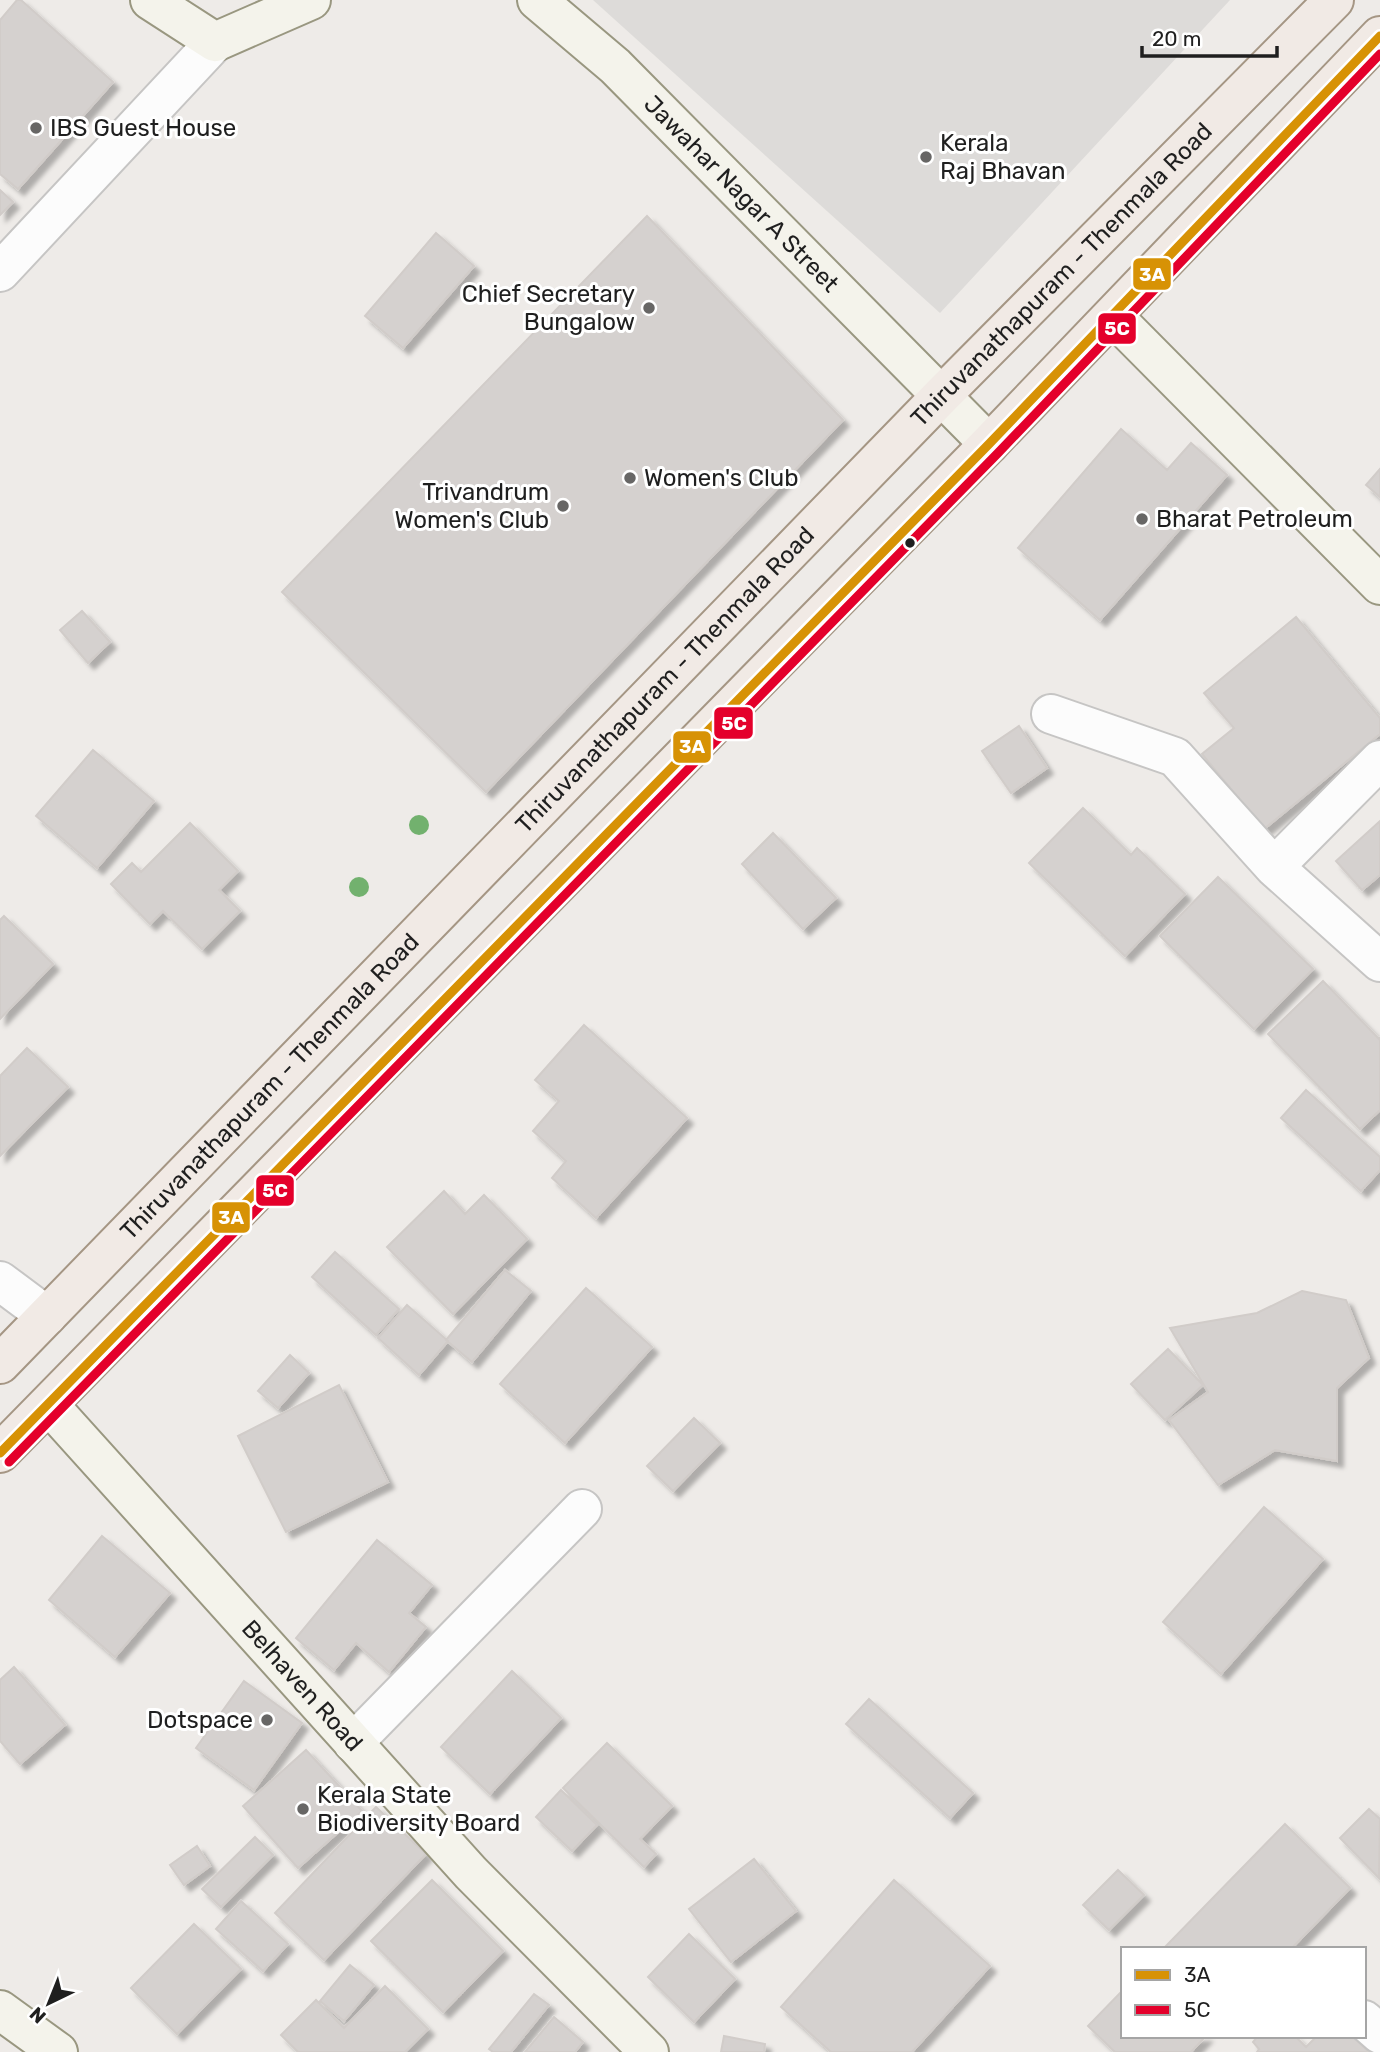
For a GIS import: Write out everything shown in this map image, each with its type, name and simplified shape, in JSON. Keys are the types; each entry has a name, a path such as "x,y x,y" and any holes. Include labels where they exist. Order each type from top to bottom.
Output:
{"main road":[{"name":"Thiruvanathapuram - Thenmala Road","path":"0,1364 941,396 1334,0"},
{"path":"0,1454 989,444 1380,36"}],"street":[{"path":"150,0 215,42"},
{"path":"0,272 215,42 311,0"},
{"name":"Jawahar Nagar A Street","path":"537,0 615,66 989,444"},
{"path":"1113,316 1380,585"},
{"path":"1051,714 1175,757 1274,867 1380,962"},
{"path":"1274,867 1380,760"},
{"path":"0,1282 47,1316"},
{"name":"Belhaven Road","path":"49,1405 471,1873 649,2052"},
{"path":"353,1742 582,1508"},
{"path":"0,2010 58,2052"},
{"path":"1366,2022 1380,2034"}],"shaded area":[{"name":"Kerala Raj Bhavan","path":"593,0 1230,0 940,313"}],"building":[{"name":"IBS Guest House","path":"17,0 21,0 113,82 18,189 0,174 0,20"},
{"path":"0,190 13,202 0,215"},
{"name":"Trivandrum Women's Club","path":"647,216 843,420 486,792 282,592"},
{"path":"436,233 474,266 403,348 365,316"},
{"path":"1121,429 1167,470 1191,443 1227,475 1100,620 1018,548"},
{"path":"1380,469 1380,497 1366,485"},
{"path":"82,611 110,642 88,663 60,630"},
{"path":"1296,617 1380,718 1380,734 1264,829 1202,754 1234,728 1204,693"},
{"path":"1019,726 1047,768 1011,793 982,751"},
{"path":"93,750 154,801 97,868 36,816"},
{"path":"1083,808 1131,855 1137,848 1185,894 1125,956 1029,863"},
{"path":"1380,821 1380,875 1362,890 1336,861"},
{"path":"190,823 238,871 219,890 240,911 202,949 163,911 150,924 111,884 132,863 141,872"},
{"path":"773,833 836,898 803,929 742,864"},
{"path":"1218,877 1313,969 1254,1029 1160,936"},
{"path":"4,916 53,964 0,1019 0,920"},
{"path":"1323,981 1380,1038 1380,1110 1360,1129 1268,1034"},
{"path":"584,1025 687,1118 596,1218 552,1178 566,1161 533,1131 559,1101 535,1080"},
{"path":"27,1048 68,1087 0,1156 0,1076"},
{"path":"1306,1090 1380,1157 1380,1170 1361,1191 1281,1118"},
{"path":"444,1191 465,1214 484,1195 527,1239 453,1314 387,1247"},
{"path":"335,1252 399,1309 376,1335 312,1277"},
{"path":"505,1270 531,1291 472,1362 446,1340"},
{"path":"586,1288 652,1347 565,1443 500,1384"},
{"path":"1302,1291 1346,1300 1369,1358 1337,1388 1337,1461 1275,1450 1218,1485 1169,1420 1208,1392 1170,1328 1257,1313"},
{"path":"407,1305 448,1341 419,1375 378,1338"},
{"path":"1168,1349 1203,1385 1165,1420 1131,1384"},
{"path":"290,1355 309,1373 278,1408 258,1391"},
{"path":"339,1385 388,1482 286,1532 238,1436"},
{"path":"694,1418 720,1443 673,1491 647,1466"},
{"path":"1264,1507 1323,1559 1221,1674 1163,1622"},
{"path":"102,1536 170,1593 115,1657 49,1600"},
{"path":"377,1540 432,1585 409,1613 426,1627 389,1672 356,1643 334,1670 296,1638"},
{"path":"14,1667 65,1725 20,1764 0,1741 0,1680"},
{"path":"512,1671 561,1718 490,1794 441,1747"},
{"path":"244,1681 302,1723 254,1790 196,1748"},
{"path":"869,1699 973,1793 950,1818 846,1724"},
{"path":"607,1743 672,1806 640,1839 656,1854 644,1867 563,1788"},
{"name":"Kerala State Biodiversity Board","path":"306,1750 362,1811 298,1868 243,1806"},
{"path":"561,1790 597,1825 572,1851 536,1817"},
{"path":"376,1807 426,1854 324,1960 275,1913"},
{"path":"1369,1809 1380,1819 1379,1878 1340,1838"},
{"path":"1285,1824 1350,1888 1293,1947 1165,1947"},
{"path":"255,1837 273,1855 221,1907 202,1889"},
{"path":"197,1846 210,1866 184,1885 170,1865"},
{"path":"754,1859 796,1911 731,1962 689,1909"},
{"path":"1118,1870 1144,1895 1109,1930 1083,1905"},
{"path":"432,1880 503,1951 443,2012 371,1941"},
{"path":"894,1880 990,1966 912,2052 831,2052 781,2007"},
{"path":"241,1901 288,1944 263,1971 216,1929"},
{"path":"194,1924 241,1969 177,2034 131,1988"},
{"path":"689,1934 735,1979 694,2022 648,1977"},
{"path":"350,1965 374,1985 344,2021 320,2001"},
{"path":"385,1986 428,2029 405,2052 298,2052 281,2035 316,2000 344,2028"},
{"path":"1121,1992 1121,2038 1204,2038 1191,2052 1115,2052 1088,2026"},
{"path":"534,1994 549,2005 511,2052 493,2052 489,2049"},
{"path":"554,2017 583,2042 575,2052 525,2052"},
{"path":"724,2036 765,2044 764,2052 721,2052"},
{"path":"1256,2038 1297,2038 1306,2047 1315,2038 1354,2038 1369,2052 1257,2052 1259,2049 1253,2042"}],"transit line":[{"name":"3A","path":"0,1453 989,444 1380,36"},
{"name":"5C","path":"9,1462 998,453 1380,54"}],"place":[{"name":"IBS Guest House","path":"36,128"},
{"name":"Kerala Raj Bhavan","path":"926,157"},
{"name":"Chief Secretary Bungalow","path":"649,308"},
{"name":"Women's Club","path":"630,478"},
{"name":"Trivandrum Women's Club","path":"563,506"},
{"name":"Bharat Petroleum","path":"1142,519"},
{"name":"Dotspace","path":"267,1720"},
{"name":"Kerala State Biodiversity Board","path":"303,1809"}]}
